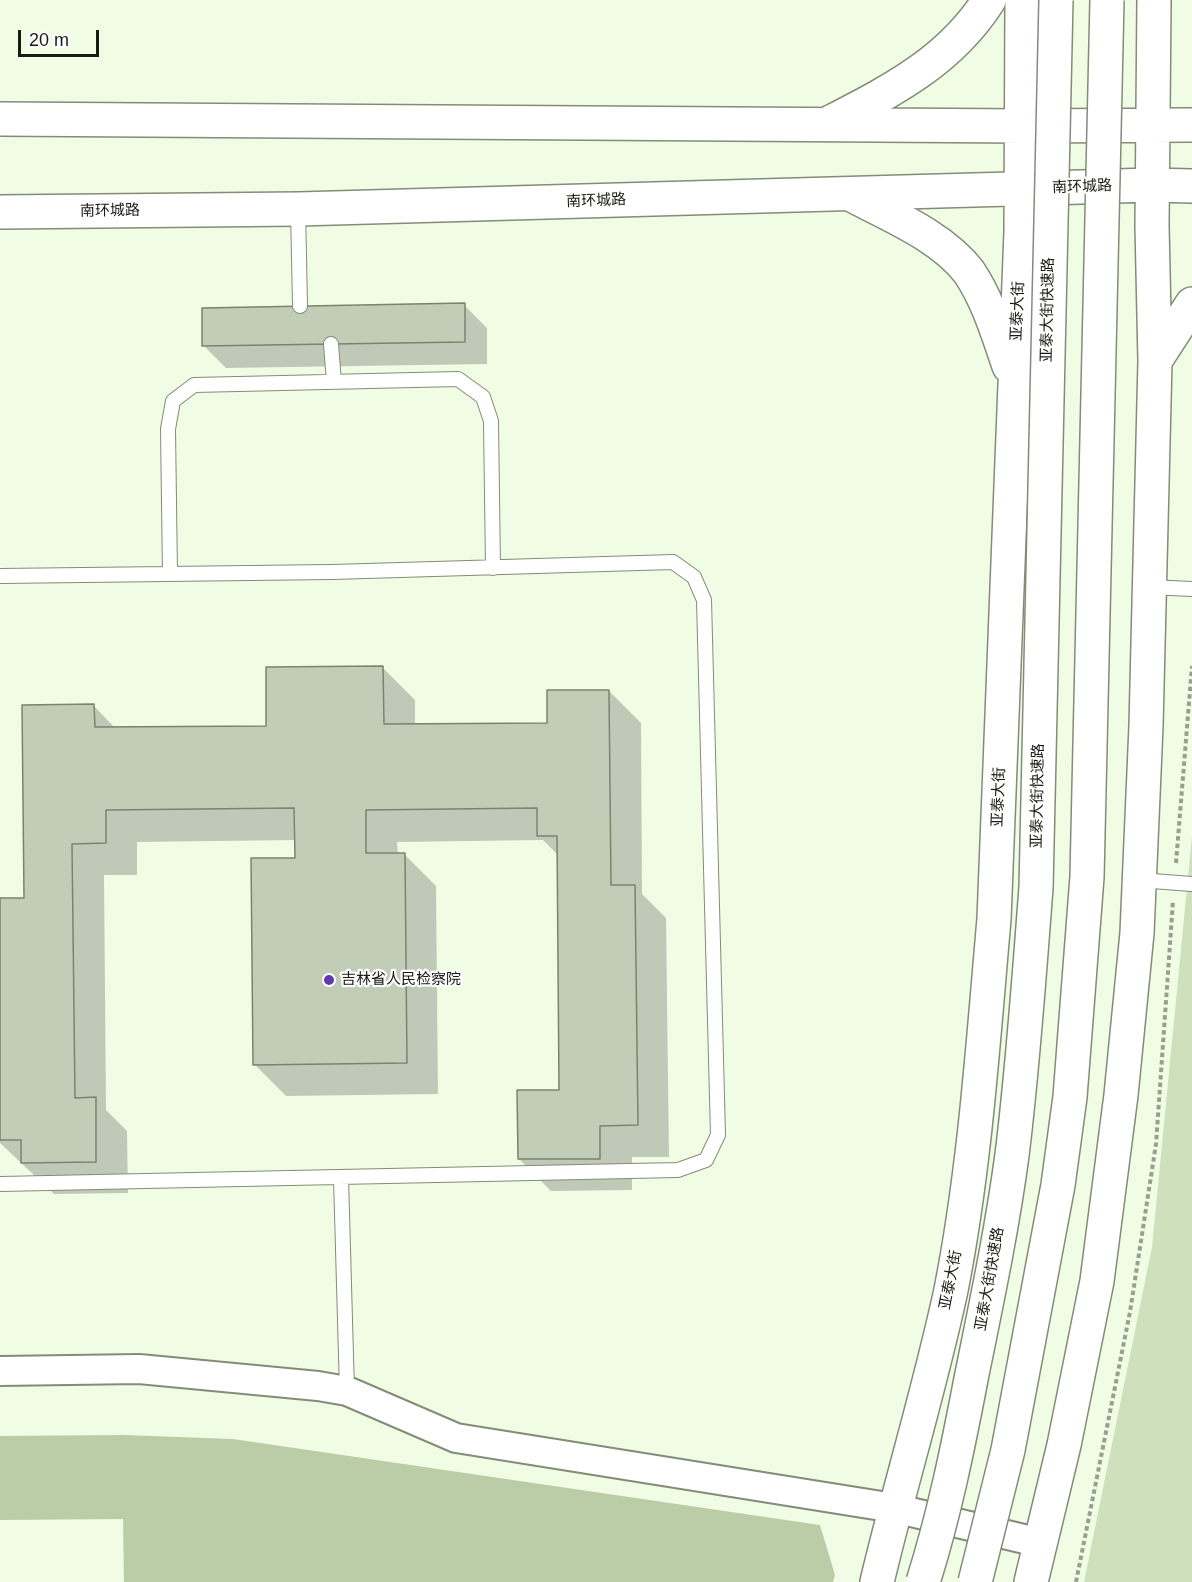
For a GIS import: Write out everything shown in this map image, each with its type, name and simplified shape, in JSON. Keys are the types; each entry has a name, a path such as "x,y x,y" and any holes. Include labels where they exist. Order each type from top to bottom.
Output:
{"main road":[{"path":"826,125 895,88 928,67 957,41 989,0"},
{"name":"亚泰大街","path":"877,1582 951,1290 975,1127 994,919 1022,189 1022,0"},
{"name":"亚泰大街快速路","path":"924,1582 964,1413 991,1279 1012,1155 1027,1006 1036,888 1056,0"},
{"path":"975,1582 1008,1450 1058,1185 1070,1098 1087,877 1107,0"},
{"path":"1031,1582 1077,1388 1097,1281 1129,1024 1137,933 1146,726 1155,361 1152,185 1154,0"},
{"path":"0,119 1023,126 1192,125"},
{"name":"南环城路","path":"0,212 298,209 1152,185 1192,186"},
{"path":"848,194 916,229 955,256 969,273 996,326 1015,385"},
{"path":"1155,361 1192,304"}],"street":[{"path":"0,1371 139,1369 318,1386 347,1391 456,1438 894,1508 1041,1543"}],"lane":[{"path":"298,209 300,306"},
{"path":"331,344 334,382"},
{"path":"170,574 168,429 173,401 194,385 458,379 483,397 491,421 493,568"},
{"path":"0,576 493,568 673,562 694,577 704,600 717,1135 706,1160 678,1170 0,1184"},
{"path":"1149,587 1192,589"},
{"path":"1139,880 1192,884"},
{"path":"341,1178 347,1391"}],"green space":[{"path":"1192,836 1192,1582 1084,1582 1152,1247"},
{"path":"124,1435 233,1439 820,1525 835,1575 833,1582 124,1582 123,1519 0,1520 0,1436"}],"building":[{"path":"465,303 465,342 202,346 202,308"},
{"name":"吉林省人民检察院","path":"383,666 384,724 547,723 547,690 609,690 611,885 635,885 638,1125 600,1126 600,1159 518,1159 517,1090 559,1090 557,836 537,836 537,808 366,810 366,853 405,853 407,1063 253,1065 251,858 295,858 294,808 106,810 106,843 72,844 75,1098 96,1097 96,1162 21,1163 21,1140 0,1140 0,898 24,898 22,705 94,704 95,727 266,726 266,667"}],"place":[{"name":"吉林省人民检察院","path":"329,980"}]}
